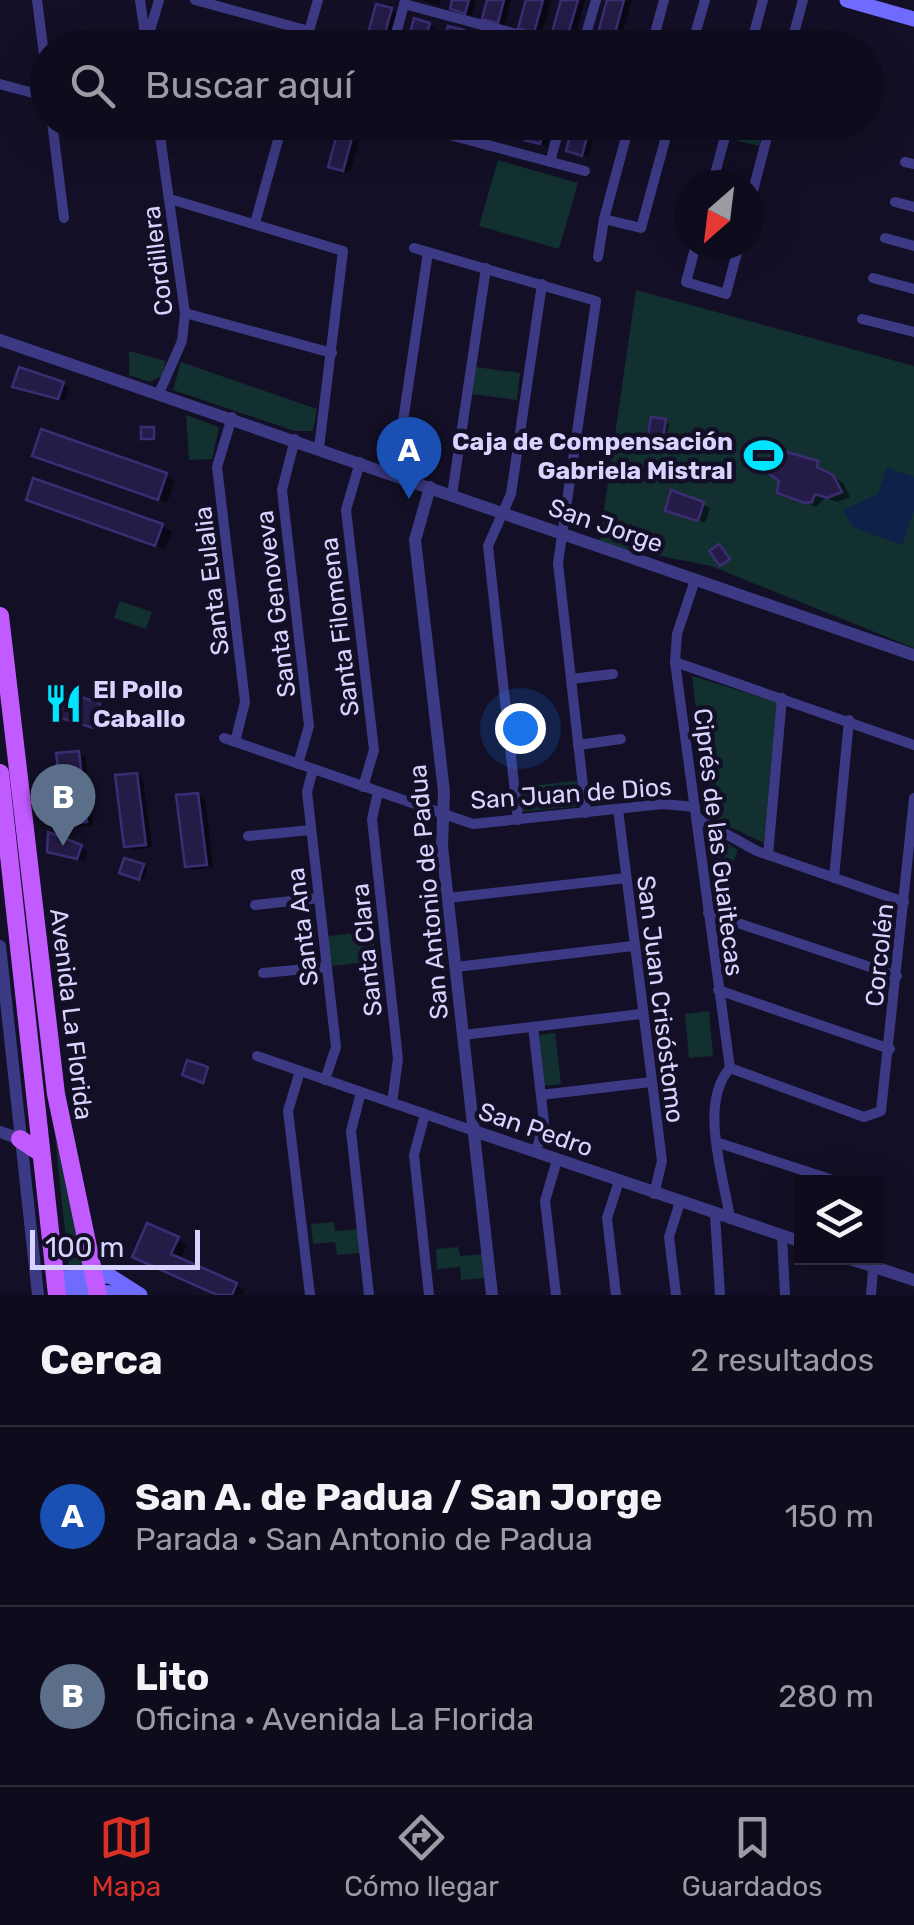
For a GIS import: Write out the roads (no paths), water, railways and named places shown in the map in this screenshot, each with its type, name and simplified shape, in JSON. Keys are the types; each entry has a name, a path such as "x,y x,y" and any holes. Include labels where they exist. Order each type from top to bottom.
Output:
{"main road":[{"path":"847,0 914,19"},
{"name":"Avenida La Florida","path":"0,616 54,1080 97,1288"},
{"path":"0,773 57,1287 97,1288 114,1277 140,1295"},
{"path":"20,1139 41,1154"}],"street":[{"path":"37,0 41,30"},
{"path":"140,0 145,30"},
{"path":"151,30 159,0"},
{"path":"194,0 302,30"},
{"path":"310,30 318,0"},
{"path":"587,30 596,0"},
{"path":"656,30 664,0"},
{"path":"697,30 705,0"},
{"path":"754,30 762,0"},
{"path":"795,30 803,0"},
{"path":"397,30 405,2 505,30"},
{"path":"0,84 30,92"},
{"path":"54,140 64,218"},
{"name":"Cordillera","path":"160,392 182,341 186,313 161,140"},
{"path":"255,223 278,140"},
{"path":"468,140 585,171"},
{"path":"550,162 556,140"},
{"path":"598,257 625,140"},
{"path":"604,219 641,228 665,140"},
{"path":"716,170 724,140"},
{"path":"758,170 766,140"},
{"path":"170,199 343,251 319,448"},
{"path":"895,202 914,206"},
{"path":"885,238 914,246"},
{"path":"414,248 595,300 558,570 586,813"},
{"path":"395,475 428,252"},
{"path":"692,260 686,282 726,294 735,260"},
{"path":"452,495 486,268"},
{"path":"874,278 914,289"},
{"path":"518,820 488,552 512,490 542,284"},
{"path":"186,313 332,352"},
{"path":"862,318 914,332"},
{"name":"San Jorge","path":"0,340 914,655"},
{"name":"Santa Eulalia","path":"230,740 245,696 218,467 232,417"},
{"name":"Santa Genoveva","path":"295,439 282,490 309,726 298,764"},
{"name":"Santa Filomena","path":"360,462 346,510 374,745 363,787"},
{"name":"San Antonio de Padua","path":"430,487 415,540 448,898 492,1295"},
{"name":"Ciprés de las Guaitecas","path":"695,580 677,634 676,662 730,1068"},
{"path":"676,662 914,745"},
{"path":"571,679 613,674"},
{"path":"768,855 782,698"},
{"path":"834,878 849,720"},
{"path":"578,745 620,739"},
{"name":"San Juan de Dios","path":"230,740 478,825 662,804 696,812 768,855 904,902"},
{"name":"Santa Ana","path":"312,769 307,792 336,1046 325,1080"},
{"name":"Santa Clara","path":"378,792 372,820 398,1059 392,1103"},
{"name":"Corcolén","path":"730,1068 864,1118 878,1115 884,1108 914,798"},
{"name":"San Juan Crisóstomo","path":"618,809 662,1161 654,1194"},
{"path":"248,836 311,830"},
{"path":"448,898 626,878"},
{"path":"255,905 319,898"},
{"path":"708,913 897,976"},
{"path":"0,946 38,1295"},
{"path":"456,967 633,946"},
{"path":"263,974 327,967"},
{"path":"718,990 890,1049"},
{"path":"463,1035 641,1014"},
{"path":"533,1027 544,1128 536,1152"},
{"name":"San Pedro","path":"256,1056 794,1240"},
{"path":"730,1068 718,1088 714,1108 730,1219"},
{"path":"300,1071 288,1111 310,1295"},
{"path":"541,1095 650,1082"},
{"path":"361,1092 351,1131 370,1295"},
{"path":"425,1114 414,1155 429,1295"},
{"path":"0,1132 20,1139"},
{"path":"719,1143 817,1175"},
{"path":"556,1295 545,1202 557,1160"},
{"path":"616,1295 607,1218 619,1182"},
{"path":"676,1295 669,1236 680,1202"},
{"path":"715,1214 720,1295"},
{"path":"782,1236 785,1295"},
{"path":"872,1295 874,1265"},
{"path":"881,1265 914,1280"}],"water":[{"path":"887,467 914,477 914,511 902,545 853,527 843,510 878,494"}],"place":[{"name":"Caja de Compensación Gabriela Mistral","path":"763,455"},
{"name":"San A. de Padua / San Jorge","path":"409,499"},
{"name":"El Pollo Caballo","path":"63,703"},
{"name":"Lito","path":"63,846"}]}
